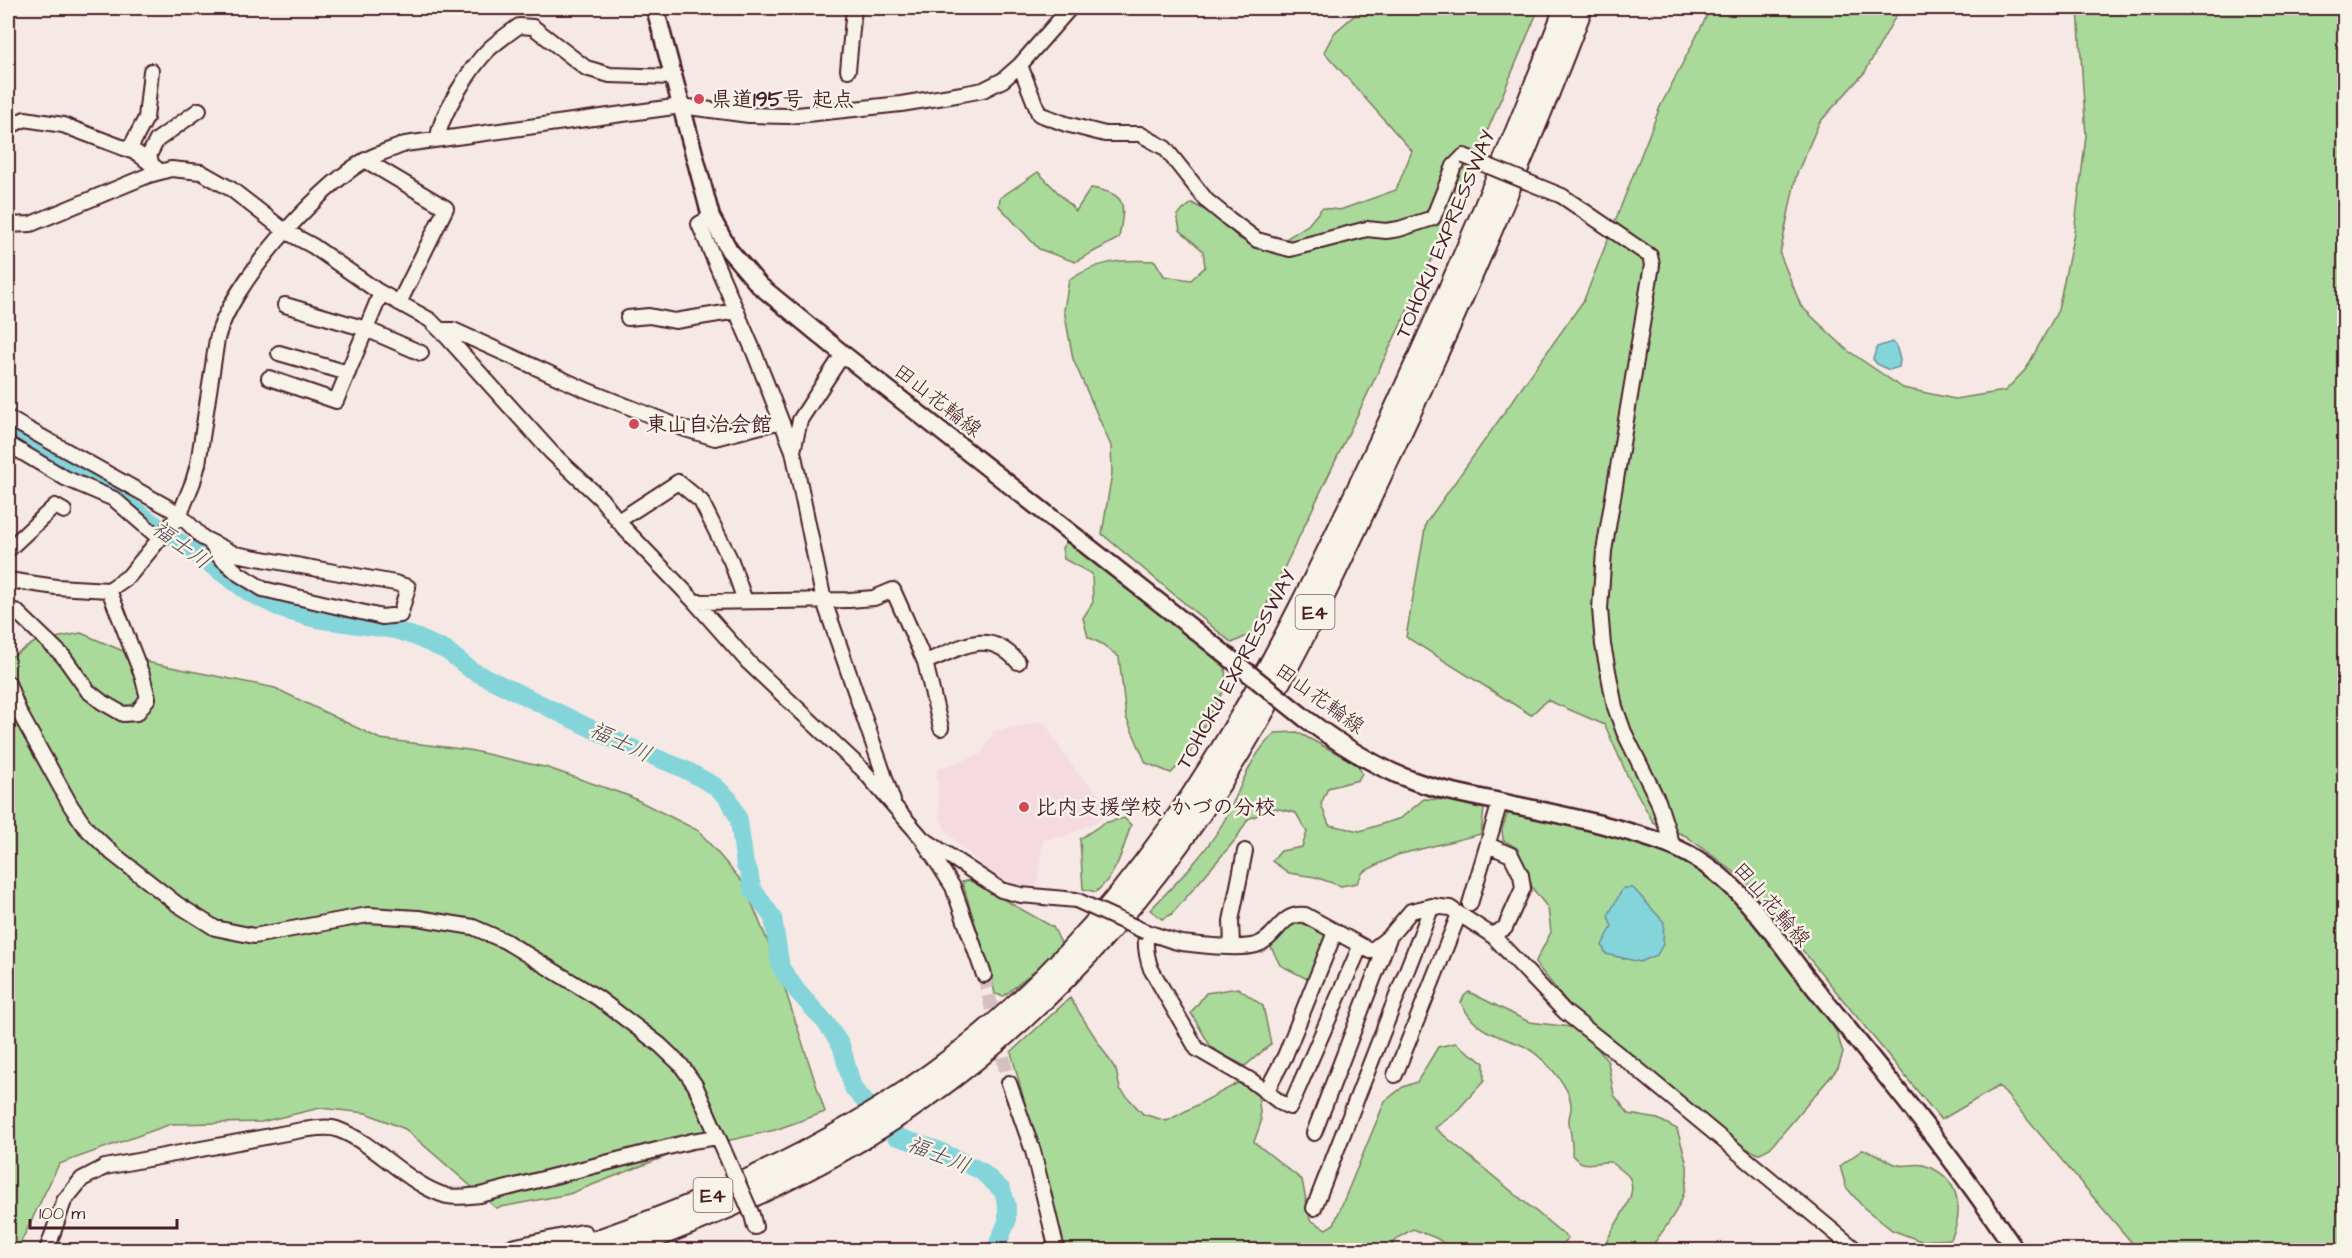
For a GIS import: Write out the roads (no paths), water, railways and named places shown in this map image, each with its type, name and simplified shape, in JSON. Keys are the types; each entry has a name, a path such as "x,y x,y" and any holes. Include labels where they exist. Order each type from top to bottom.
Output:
{"highway":[{"name":"TOHOKU EXPRESSWAY","path":"894,1110 1056,967 1123,892 1168,833 1199,786 1284,640 1375,451 1484,206 1565,8"},
{"name":"TOHOKU EXPRESSWAY","path":"621,1251 735,1206 790,1179 894,1110 946,1083 1019,1023 1068,977 1164,865 1240,751 1298,647 1404,426 1499,213 1582,8"},
{"name":"TOHOKU EXPRESSWAY","path":"568,1251 666,1216 773,1167 859,1132"},
{"path":"512,1251 666,1216"}],"main road":[{"name":"田山花輪線","path":"655,8 711,217 729,250 759,285 843,354 1306,719 1365,758 1415,782 1634,834 1673,847 1710,868 1742,897 1767,926 1894,1085 1976,1192 2014,1251"}],"street":[{"path":"848,70 854,8"},
{"path":"8,580 56,587 108,590 129,576 179,514 193,482 198,464 221,323 234,299 285,231 333,184 365,160 405,144 681,106 749,115 788,116 901,104 983,90 1003,80 1020,65 1070,8"},
{"path":"438,139 438,128 461,87 488,50 519,26 533,27 586,68 610,75 674,77"},
{"path":"1020,65 1039,114 1105,134 1140,134 1165,148 1207,201 1257,240 1290,249 1367,229 1386,231 1399,229 1432,218 1454,166 1464,156 1562,196 1618,236 1650,255 1652,265 1604,551 1600,609 1606,666 1615,707 1624,732 1659,801 1673,847"},
{"path":"129,150 146,118 152,71"},
{"path":"157,169 149,155 157,140 199,110"},
{"path":"8,127 25,119 63,125 137,153 157,169"},
{"path":"365,160 446,208 399,303"},
{"path":"8,225 31,224 149,175 157,169 201,172 231,189 285,231 313,246 381,293 430,320 551,452 601,499 749,663 863,770 921,837 953,887 984,975"},
{"path":"711,217 699,224 737,311 793,451 824,601 896,809"},
{"path":"268,378 336,401 381,293"},
{"path":"285,305 366,328 421,353"},
{"path":"628,318 649,316 675,321 737,311"},
{"path":"440,330 453,330 586,390 685,429 715,438 781,421"},
{"path":"279,352 348,373"},
{"path":"793,451 800,420 843,354"},
{"path":"8,418 179,514 210,542 219,556 239,574 263,589 382,617 400,615 408,587 235,554 210,542"},
{"path":"8,444 65,478 114,499 159,537"},
{"path":"618,520 678,482 701,501 731,561 745,601"},
{"path":"8,548 54,506 64,511"},
{"path":"8,612 16,611 63,656 88,690 102,702 123,714 137,714 148,698 142,675 108,590"},
{"path":"695,602 824,601 873,598 893,590 925,662 941,728"},
{"path":"925,662 986,641 1008,651 1018,662"},
{"path":"8,683 19,712 71,806 86,828 136,873 215,928 254,936 368,915 418,918 473,927 505,941 598,998 660,1045 681,1065 695,1085 754,1221"},
{"path":"1470,904 1500,802"},
{"path":"921,837 1001,890 1021,895 1076,900 1146,932 1181,942 1232,946 1256,945 1269,938 1290,916 1295,914 1305,915 1371,951 1390,936 1411,911 1432,906 1450,908 1491,934 1565,1012 1856,1251"},
{"path":"1488,845 1511,855 1521,875 1523,888 1505,928 1491,934"},
{"path":"1232,946 1231,921 1245,851"},
{"path":"1314,1208 1432,906"},
{"path":"1395,1075 1459,914"},
{"path":"1146,932 1147,958 1197,1049 1290,1107 1360,946"},
{"path":"1266,1092 1285,1056 1335,932"},
{"path":"1314,1133 1390,936"},
{"path":"1009,1083 1033,1151 1057,1251"},
{"path":"47,1251 64,1201 82,1179 105,1167 293,1131 329,1127 338,1129 361,1142 413,1179 447,1196 464,1197 480,1195 692,1141 720,1140"}],"water":[{"path":"1892,342 1896,345 1900,360 1899,367 1889,370 1877,364 1873,359 1877,347"},
{"path":"1623,888 1633,888 1664,922 1663,944 1657,955 1640,962 1606,954 1602,945 1612,927 1608,916"}],"waterway":[{"name":"福士川","path":"8,429 95,481 251,594 284,610 316,619 395,630 416,637 447,651 471,670 625,745 684,769 715,786 729,799 739,820 745,866 749,871 752,888 773,918 781,968 841,1045 853,1088 895,1136 938,1150 981,1171 1002,1190 1007,1205 1007,1222 995,1250"}],"tunnel":[{"path":"984,975 1009,1083"}],"place":[{"name":"県道195号 起点","path":"699,99"},
{"name":"東山自治会館","path":"634,424"},
{"name":"比内支援学校 かづの分校","path":"1024,807"}]}
